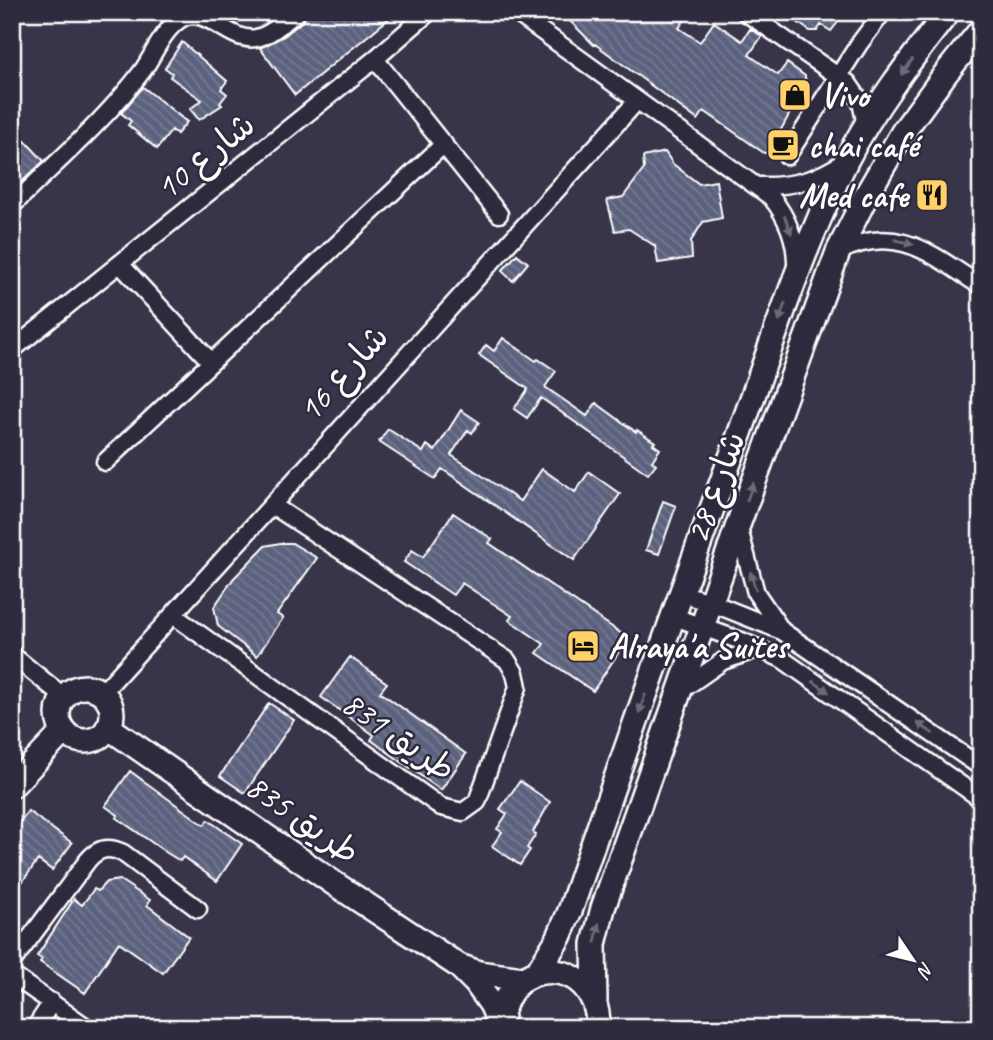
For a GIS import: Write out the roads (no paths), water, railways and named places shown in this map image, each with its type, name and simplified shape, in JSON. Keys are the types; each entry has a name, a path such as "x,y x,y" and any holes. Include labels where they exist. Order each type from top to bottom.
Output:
{"main road":[{"name":"شارع 28","path":"501,1027 502,1008 510,992 530,976 552,949 565,924 795,273 846,161 866,125 947,12"},
{"name":"شارع 28","path":"598,1028 593,963 597,926 738,525 838,252 867,194 903,132 981,30"},
{"path":"946,73 981,43"},
{"path":"78,687 102,693 107,698 112,713 103,734 87,741 78,740 64,731 58,717 60,703 64,697 78,687"},
{"name":"طريق 835","path":"108,727 459,966 477,983 491,1004 501,1027"},
{"path":"12,786 64,731"},
{"name":"طريق 835","path":"459,966 479,973 530,976 557,972 577,979 594,1001"}],"street":[{"path":"12,206 103,115 141,72 177,22 191,15 199,16 237,36 256,38 298,12"},
{"path":"515,12 771,197 789,225 796,257 795,273"},
{"path":"745,12 838,75 861,102 866,125"},
{"path":"787,156 838,75 883,12"},
{"name":"شارع 10","path":"14,344 120,264 375,59 421,15"},
{"path":"375,59 499,214"},
{"name":"شارع 16","path":"102,693 637,101"},
{"path":"105,462 444,144"},
{"path":"759,186 775,187 805,182 820,177 846,161"},
{"path":"838,252 865,240 887,239 908,243 922,248 981,286"},
{"path":"120,264 211,362"},
{"name":"طريق 831","path":"173,615 441,807 463,812 477,802 518,687 516,673 507,660 271,505"},
{"path":"738,525 756,593 782,631"},
{"path":"680,593 782,631 981,767"},
{"path":"672,616 760,648 782,659 981,799"},
{"path":"680,691 723,661 760,648"},
{"path":"12,655 64,697"},
{"path":"12,962 88,860 104,849 111,848 123,853 198,909"},
{"path":"12,975 88,1028"},
{"path":"35,1028 52,1002"}],"place":[{"name":"Vivo","path":"795,95"},
{"name":"chai café","path":"783,145"},
{"name":"Med cafe","path":"932,195"},
{"name":"Alraya'a Suites","path":"583,646"}]}
